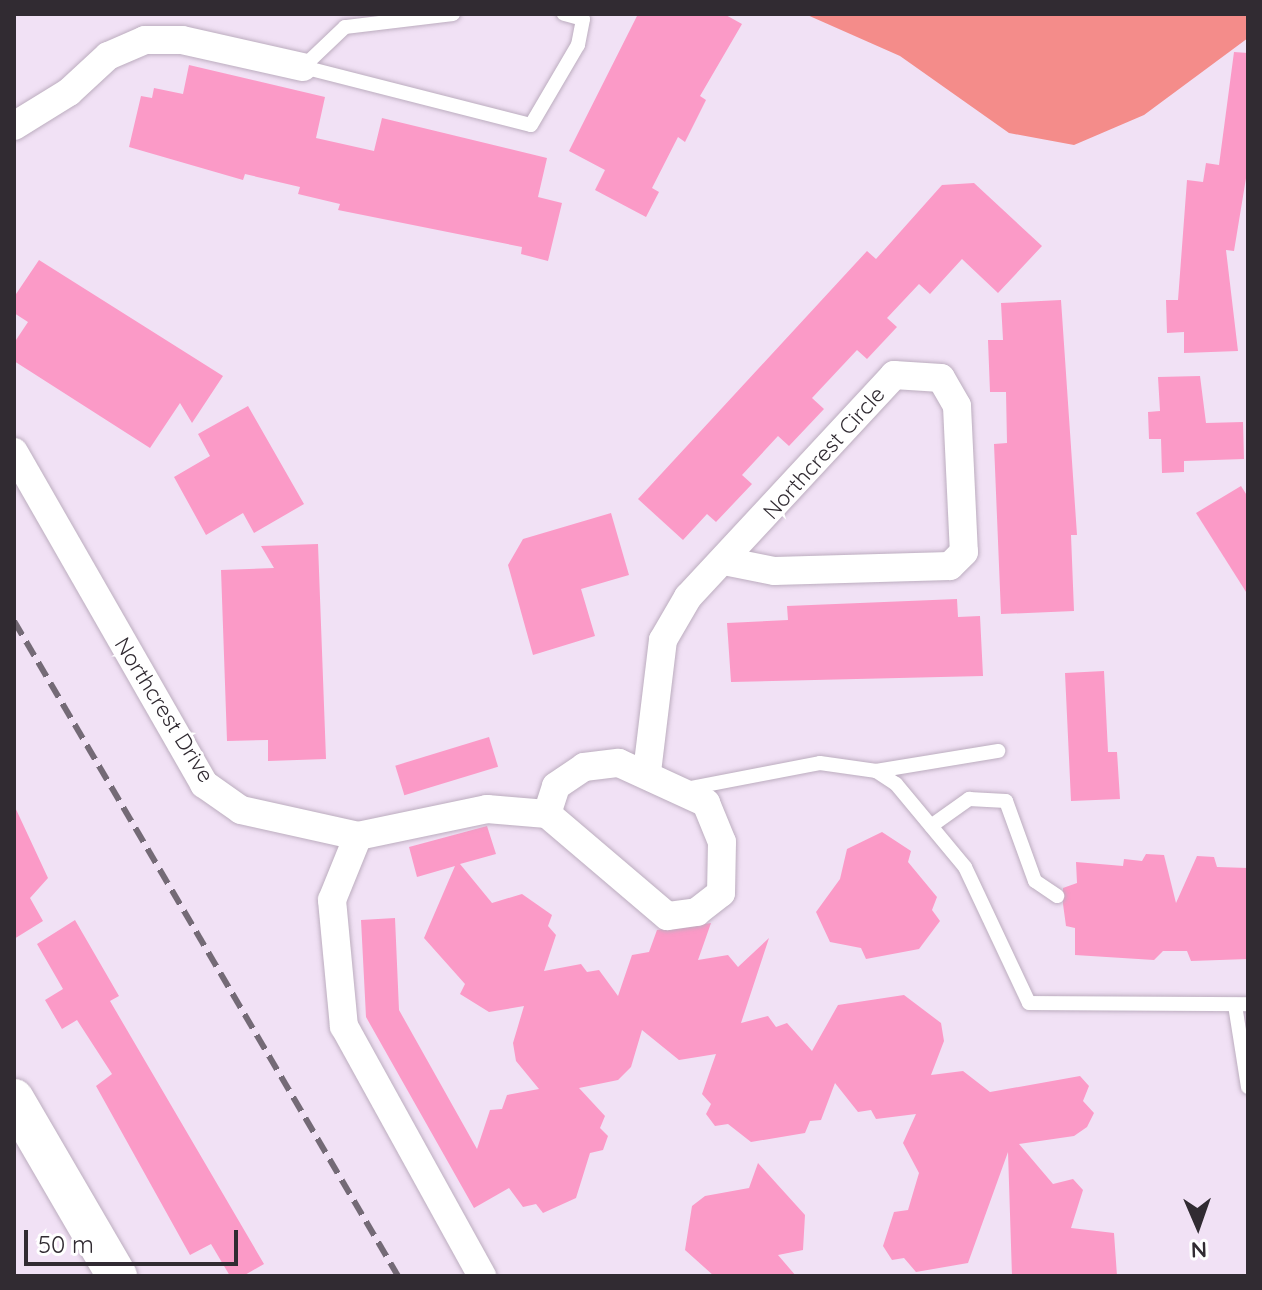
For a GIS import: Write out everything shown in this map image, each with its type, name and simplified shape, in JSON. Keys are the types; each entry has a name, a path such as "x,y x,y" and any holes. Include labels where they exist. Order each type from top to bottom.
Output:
{"street":[{"path":"14,126 69,92 108,56 145,40 182,40 303,67"},
{"name":"Northcrest Circle","path":"647,772 663,640 688,597 894,375 941,378 957,406 960,464 964,552 950,566 774,571 724,561"},
{"name":"Northcrest Drive","path":"14,452 204,784 241,810 358,836"},
{"path":"482,1276 344,1026 332,900 358,836 487,809 547,814 642,900 667,916 697,912 721,893 722,842 706,803 677,791 647,772 619,763 584,767 556,786 547,814"},
{"path":"14,1099 117,1276"}],"lane":[{"path":"303,67 345,27 453,14"},
{"path":"303,67 531,125 578,45 583,19 564,14"},
{"path":"677,791 820,763 876,771 998,751"},
{"path":"876,771 896,784 981,894 1029,1003 1241,1004 1248,1087"},
{"path":"931,826 969,799 1006,801 1035,881 1057,896"}],"shaded area":[{"path":"805,14 1248,14 1248,38 1144,115 1074,145 1009,133 900,56"}],"building":[{"path":"638,14 724,14 742,24 700,96 706,100 685,142 678,137 652,188 659,192 646,217 595,190 605,170 569,151"},
{"path":"1234,52 1248,53 1248,166 1234,251 1226,250 1238,351 1184,353 1184,332 1167,333 1166,300 1178,300 1187,180 1203,182 1206,163 1219,165"},
{"path":"189,65 325,97 316,138 374,151 382,118 547,158 538,197 562,203 548,261 521,254 522,247 338,210 340,204 298,194 300,187 245,174 243,180 129,147 141,96 152,98 154,88 183,94"},
{"path":"974,183 1042,246 998,293 962,259 930,294 919,284 887,318 897,327 867,359 857,350 812,398 824,409 789,446 778,436 742,475 752,484 716,522 707,514 683,540 638,499 867,251 876,259 942,185"},
{"path":"39,260 223,376 192,423 180,403 150,448 14,361 14,343 28,322 14,313 14,297"},
{"path":"1061,300 1077,535 1071,535 1074,611 1001,614 994,444 1007,443 1006,392 990,392 988,340 1003,340 1001,303"},
{"path":"1200,376 1206,423 1243,422 1244,459 1184,461 1184,472 1162,473 1161,439 1149,439 1148,412 1160,411 1158,377"},
{"path":"248,406 304,504 254,533 243,513 206,535 174,477 210,456 198,434"},
{"path":"1241,486 1248,497 1248,595 1196,513"},
{"path":"611,513 629,575 581,589 595,636 533,655 508,565 523,539"},
{"path":"318,544 326,759 268,761 268,740 227,741 221,570 274,568 261,546"},
{"path":"957,599 958,617 980,616 983,676 731,682 727,623 788,620 787,606"},
{"path":"1104,671 1108,752 1117,752 1120,799 1071,801 1065,673"},
{"path":"489,737 498,767 404,795 395,766"},
{"path":"14,805 48,878 30,898 43,921 14,939"},
{"path":"487,826 496,854 460,864 492,903 522,894 552,915 548,926 556,935 544,971 581,964 587,972 599,970 618,996 632,955 649,952 657,930 711,923 698,960 728,955 738,967 769,938 741,1023 768,1016 776,1027 787,1023 812,1051 838,1005 904,995 941,1023 944,1041 931,1075 963,1071 990,1092 1080,1076 1089,1086 1083,1101 1094,1113 1087,1127 1074,1136 1019,1144 1053,1184 1073,1179 1083,1190 1071,1228 1114,1233 1117,1276 1012,1276 1008,1152 968,1263 916,1272 904,1258 892,1260 883,1246 894,1212 908,1210 919,1173 903,1143 916,1114 876,1119 871,1110 858,1112 835,1083 821,1120 810,1121 805,1133 751,1142 728,1124 715,1126 706,1114 711,1104 702,1094 716,1054 679,1060 642,1030 631,1067 618,1080 579,1088 605,1116 600,1128 608,1136 603,1150 590,1153 576,1198 543,1213 536,1204 523,1207 509,1188 474,1208 366,1017 361,920 395,918 399,1010 477,1149 490,1110 502,1109 507,1095 539,1089 516,1061 513,1043 524,1006 489,1012 460,994 465,984 424,938 455,866 417,877 409,847"},
{"path":"882,832 911,851 908,862 937,897 932,910 940,921 919,949 866,959 861,948 830,942 816,912 840,879 847,849"},
{"path":"1146,854 1164,855 1176,903 1197,856 1214,857 1217,867 1248,868 1248,959 1191,961 1187,951 1163,951 1154,960 1075,955 1075,928 1066,926 1063,888 1077,883 1076,862 1123,866 1124,859 1142,861"},
{"path":"75,920 119,996 110,1001 264,1264 243,1276 230,1276 211,1244 190,1255 96,1086 112,1074 77,1020 62,1029 45,1000 63,989 37,944"},
{"path":"758,1163 805,1215 803,1250 778,1255 796,1276 714,1276 685,1250 692,1206 705,1196 749,1188"}],"railway":[{"path":"14,621 398,1276"}]}
